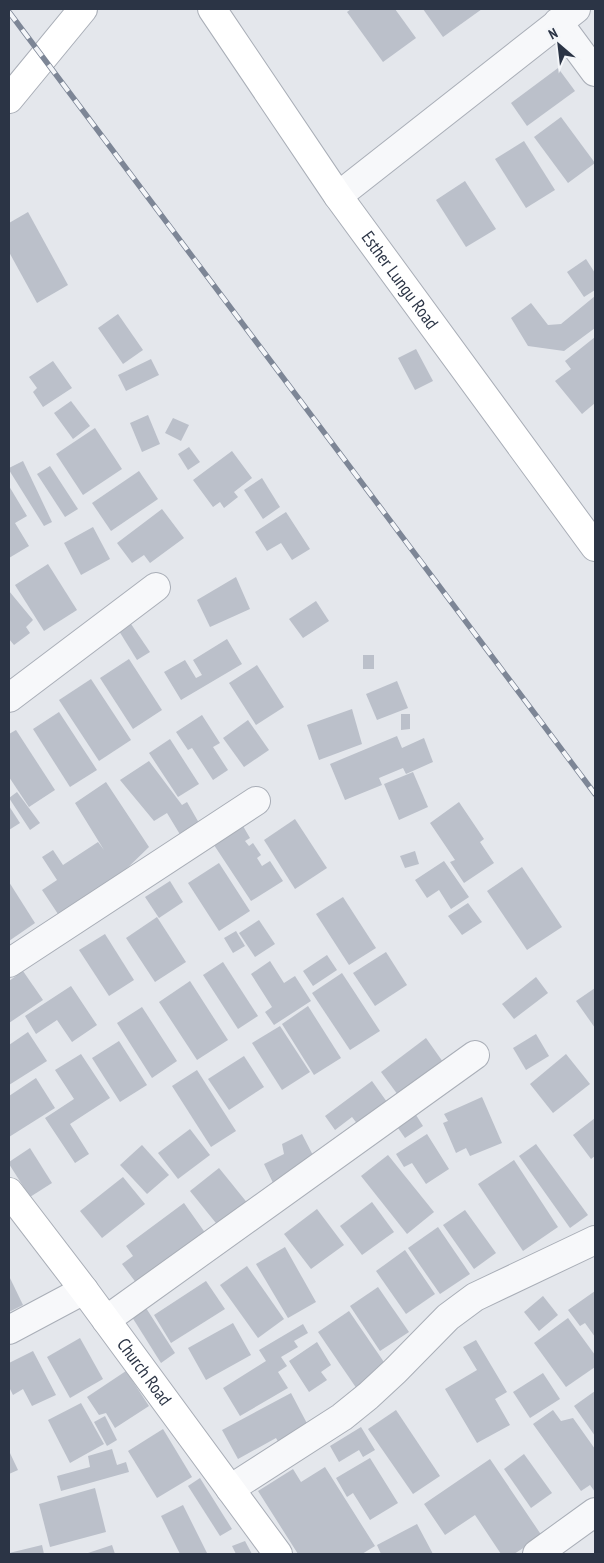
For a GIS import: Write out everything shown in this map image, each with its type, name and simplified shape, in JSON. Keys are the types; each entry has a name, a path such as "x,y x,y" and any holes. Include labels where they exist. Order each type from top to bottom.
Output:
{"street":[{"path":"9,99 83,9"},
{"name":"Esther Lungu Road","path":"212,9 338,196 595,548"},
{"path":"338,196 567,15 595,72"},
{"path":"9,698 156,587"},
{"path":"9,963 256,801"},
{"path":"106,1320 475,1055"},
{"name":"Church Road","path":"9,1192 84,1290 278,1554"},
{"path":"230,1489 342,1417 395,1371 448,1317 475,1297 595,1240"},
{"path":"9,1330 84,1290"},
{"path":"537,1554 595,1512"}],"building":[{"path":"351,9 395,9 416,38 383,62 347,12"},
{"path":"423,9 482,9 443,37"},
{"path":"558,68 575,91 527,126 511,103"},
{"path":"561,117 595,163 568,183 534,137"},
{"path":"524,141 555,190 526,208 495,159"},
{"path":"465,181 496,229 466,247 436,200"},
{"path":"28,212 68,285 37,303 9,252 9,223"},
{"path":"586,259 595,273 595,290 584,297 567,272"},
{"path":"595,296 595,328 564,351 528,346 511,318 531,303 548,325 561,324"},
{"path":"118,314 143,350 123,364 98,328"},
{"path":"595,337 595,403 582,414 555,381 571,369 565,361"},
{"path":"416,349 433,381 415,390 398,358"},
{"path":"151,359 159,375 126,391 118,375"},
{"path":"53,361 72,388 43,407 33,392 37,388 29,377"},
{"path":"71,401 90,426 73,439 54,413"},
{"path":"148,415 160,444 142,452 130,423"},
{"path":"173,418 189,425 181,441 165,433"},
{"path":"95,428 122,469 83,495 56,454"},
{"path":"189,447 200,462 188,470 178,454"},
{"path":"232,451 252,478 234,492 238,497 224,508 220,502 213,507 193,480"},
{"path":"23,461 52,522 44,526 9,470 9,468"},
{"path":"50,466 78,509 65,517 37,474"},
{"path":"139,471 158,499 111,531 92,503"},
{"path":"262,478 280,507 263,519 244,490"},
{"path":"9,486 27,516 15,523 29,546 9,558"},
{"path":"162,509 184,538 150,563 144,555 132,563 117,543"},
{"path":"286,512 310,549 292,560 281,543 267,551 255,532"},
{"path":"93,527 110,559 81,575 64,543"},
{"path":"48,564 77,610 44,631 15,585"},
{"path":"236,577 250,609 210,627 197,600"},
{"path":"9,591 33,620 26,627 30,633 14,645 9,639"},
{"path":"316,601 329,621 303,638 289,619"},
{"path":"131,624 150,652 137,660 119,631"},
{"path":"227,639 242,664 181,700 164,672 185,660 196,678 202,675 193,660"},
{"path":"363,655 374,655 374,669 363,669"},
{"path":"129,659 162,710 133,729 100,678"},
{"path":"257,665 284,707 256,725 229,683"},
{"path":"91,679 131,740 99,761 59,700"},
{"path":"397,681 408,708 377,720 366,694"},
{"path":"352,709 362,744 319,760 307,725"},
{"path":"59,712 97,770 70,787 33,729"},
{"path":"401,714 410,714 410,729 401,730"},
{"path":"202,715 220,743 213,747 228,770 213,780 192,748 188,750 176,732"},
{"path":"248,720 269,750 244,767 223,738"},
{"path":"16,730 55,790 29,807 9,777 9,734"},
{"path":"397,736 402,748 424,738 433,762 406,774 403,768 379,778 382,785 345,800 330,764"},
{"path":"170,739 199,784 178,797 149,753"},
{"path":"149,761 182,805 187,802 203,830 184,841 167,813 154,821 120,780"},
{"path":"413,772 428,807 399,820 384,784"},
{"path":"106,782 149,847 120,875 58,914 42,890 57,880 42,857 53,850 63,865 98,842 104,850 75,803"},
{"path":"17,792 40,823 30,830 9,798"},
{"path":"459,802 484,839 480,842 494,863 464,883 450,862 455,860 430,823"},
{"path":"9,806 20,823 9,830"},
{"path":"295,819 327,868 295,889 264,840"},
{"path":"243,826 250,838 245,841 249,846 253,843 261,855 257,858 262,866 270,861 283,881 251,901 214,845"},
{"path":"415,851 419,864 405,868 400,856"},
{"path":"444,861 469,897 451,909 439,890 427,898 415,880"},
{"path":"219,863 250,911 219,931 188,883"},
{"path":"522,867 562,927 527,950 487,891"},
{"path":"170,881 183,902 159,918 145,897"},
{"path":"9,882 35,923 9,941"},
{"path":"343,897 376,948 349,965 316,914"},
{"path":"468,903 482,922 462,935 448,916"},
{"path":"157,917 186,962 155,982 126,938"},
{"path":"259,920 275,944 255,957 239,933"},
{"path":"236,931 245,946 233,953 224,938"},
{"path":"105,934 134,980 109,996 79,950"},
{"path":"386,952 407,985 375,1006 353,973"},
{"path":"327,955 337,970 313,986 303,971"},
{"path":"270,961 284,983 295,976 311,1001 274,1025 265,1012 272,1007 251,974"},
{"path":"223,962 258,1016 238,1029 203,975"},
{"path":"23,971 43,1000 9,1023 9,981"},
{"path":"342,973 380,1031 350,1050 312,993"},
{"path":"536,977 548,993 514,1019 502,1004"},
{"path":"190,981 228,1040 197,1060 159,1002"},
{"path":"71,986 97,1025 72,1042 57,1020 36,1034 25,1016"},
{"path":"595,988 595,1028 576,1001"},
{"path":"308,1006 341,1058 314,1075 282,1024"},
{"path":"142,1007 177,1061 152,1078 117,1023"},
{"path":"280,1026 310,1072 282,1090 252,1043"},
{"path":"28,1032 47,1061 9,1085 9,1045"},
{"path":"536,1034 549,1056 526,1070 513,1048"},
{"path":"426,1038 443,1062 398,1095 381,1072"},
{"path":"119,1041 147,1085 120,1102 92,1058"},
{"path":"81,1054 110,1098 70,1124 89,1154 75,1163 45,1118 74,1099 55,1070"},
{"path":"566,1054 590,1084 553,1113 530,1084"},
{"path":"244,1056 264,1087 229,1110 208,1079"},
{"path":"197,1070 236,1131 211,1147 172,1086"},
{"path":"36,1078 55,1108 9,1137 9,1096"},
{"path":"372,1081 392,1109 362,1130 352,1117 335,1130 325,1116"},
{"path":"482,1097 502,1143 470,1156 466,1148 456,1153 443,1123 448,1121 444,1114"},
{"path":"416,1115 423,1126 405,1138 398,1128"},
{"path":"595,1118 595,1156 591,1159 573,1135"},
{"path":"190,1129 210,1155 178,1179 158,1153"},
{"path":"302,1134 317,1163 274,1185 264,1164 284,1154 282,1144"},
{"path":"427,1134 449,1169 426,1184 412,1163 404,1167 396,1154"},
{"path":"536,1144 588,1215 570,1228 519,1156"},
{"path":"142,1145 169,1175 147,1194 120,1165"},
{"path":"30,1148 52,1183 30,1197 9,1162"},
{"path":"388,1155 434,1212 407,1234 361,1176"},
{"path":"514,1160 558,1227 523,1251 478,1184"},
{"path":"219,1168 249,1205 220,1228 190,1191"},
{"path":"123,1177 145,1204 102,1238 80,1211"},
{"path":"372,1202 394,1232 362,1255 340,1226"},
{"path":"184,1203 206,1234 137,1284 122,1264 133,1256 126,1246"},
{"path":"317,1209 344,1245 311,1269 284,1234"},
{"path":"465,1210 496,1253 474,1269 443,1225"},
{"path":"438,1227 470,1274 440,1294 408,1248"},
{"path":"285,1247 316,1302 288,1318 256,1264"},
{"path":"405,1250 435,1294 406,1314 376,1271"},
{"path":"247,1266 284,1319 258,1338 220,1285"},
{"path":"9,1276 23,1305 9,1312"},
{"path":"206,1281 225,1309 171,1343 154,1315"},
{"path":"378,1287 409,1332 380,1351 350,1306"},
{"path":"595,1291 595,1337 585,1323 580,1326 568,1310"},
{"path":"543,1296 558,1315 539,1331 524,1312"},
{"path":"146,1308 175,1353 161,1363 132,1317"},
{"path":"349,1311 388,1368 357,1389 318,1332"},
{"path":"568,1318 595,1355 595,1367 566,1387 534,1343"},
{"path":"233,1323 251,1355 206,1380 188,1348"},
{"path":"303,1324 308,1333 294,1341 298,1347 281,1357 287,1366 278,1372 288,1388 240,1416 223,1388 266,1361 259,1350"},
{"path":"80,1338 103,1379 70,1398 47,1357"},
{"path":"476,1340 507,1392 495,1399 510,1425 477,1443 445,1389 477,1370 463,1347"},
{"path":"317,1342 331,1365 321,1372 327,1380 309,1392 289,1361"},
{"path":"33,1351 56,1395 32,1406 23,1389 13,1395 9,1387 9,1363"},
{"path":"126,1371 149,1406 115,1428 106,1413 99,1415 87,1397"},
{"path":"543,1373 560,1399 530,1418 513,1392"},
{"path":"595,1391 595,1436 574,1406"},
{"path":"291,1393 311,1431 281,1447 276,1438 238,1459 222,1430"},
{"path":"81,1403 104,1444 70,1463 48,1420"},
{"path":"396,1410 440,1476 413,1494 368,1429"},
{"path":"553,1410 561,1421 573,1418 595,1449 595,1492 590,1485 581,1491 533,1424"},
{"path":"105,1416 117,1440 107,1446 94,1422"},
{"path":"361,1427 375,1450 363,1457 359,1450 339,1462 330,1446"},
{"path":"163,1429 192,1477 157,1498 128,1451"},
{"path":"112,1449 117,1465 126,1462 129,1472 61,1491 57,1476 90,1467 88,1456"},
{"path":"9,1451 18,1470 9,1474"},
{"path":"524,1454 552,1493 531,1508 504,1469"},
{"path":"370,1458 398,1503 370,1520 353,1493 347,1497 336,1478"},
{"path":"490,1459 542,1536 514,1554 501,1554 475,1515 445,1535 424,1504"},
{"path":"325,1467 375,1546 362,1554 298,1554 258,1491 293,1469 301,1482"},
{"path":"200,1478 232,1529 220,1536 188,1486"},
{"path":"95,1488 106,1532 50,1547 39,1504"},
{"path":"183,1505 207,1553 205,1554 180,1554 161,1516"},
{"path":"417,1524 433,1554 381,1554 377,1545"},
{"path":"245,1541 252,1554 236,1554 232,1546"},
{"path":"42,1545 44,1554 9,1554 9,1553"},
{"path":"112,1545 115,1554 85,1554"}],"railway":[{"path":"9,12 595,794"}]}
